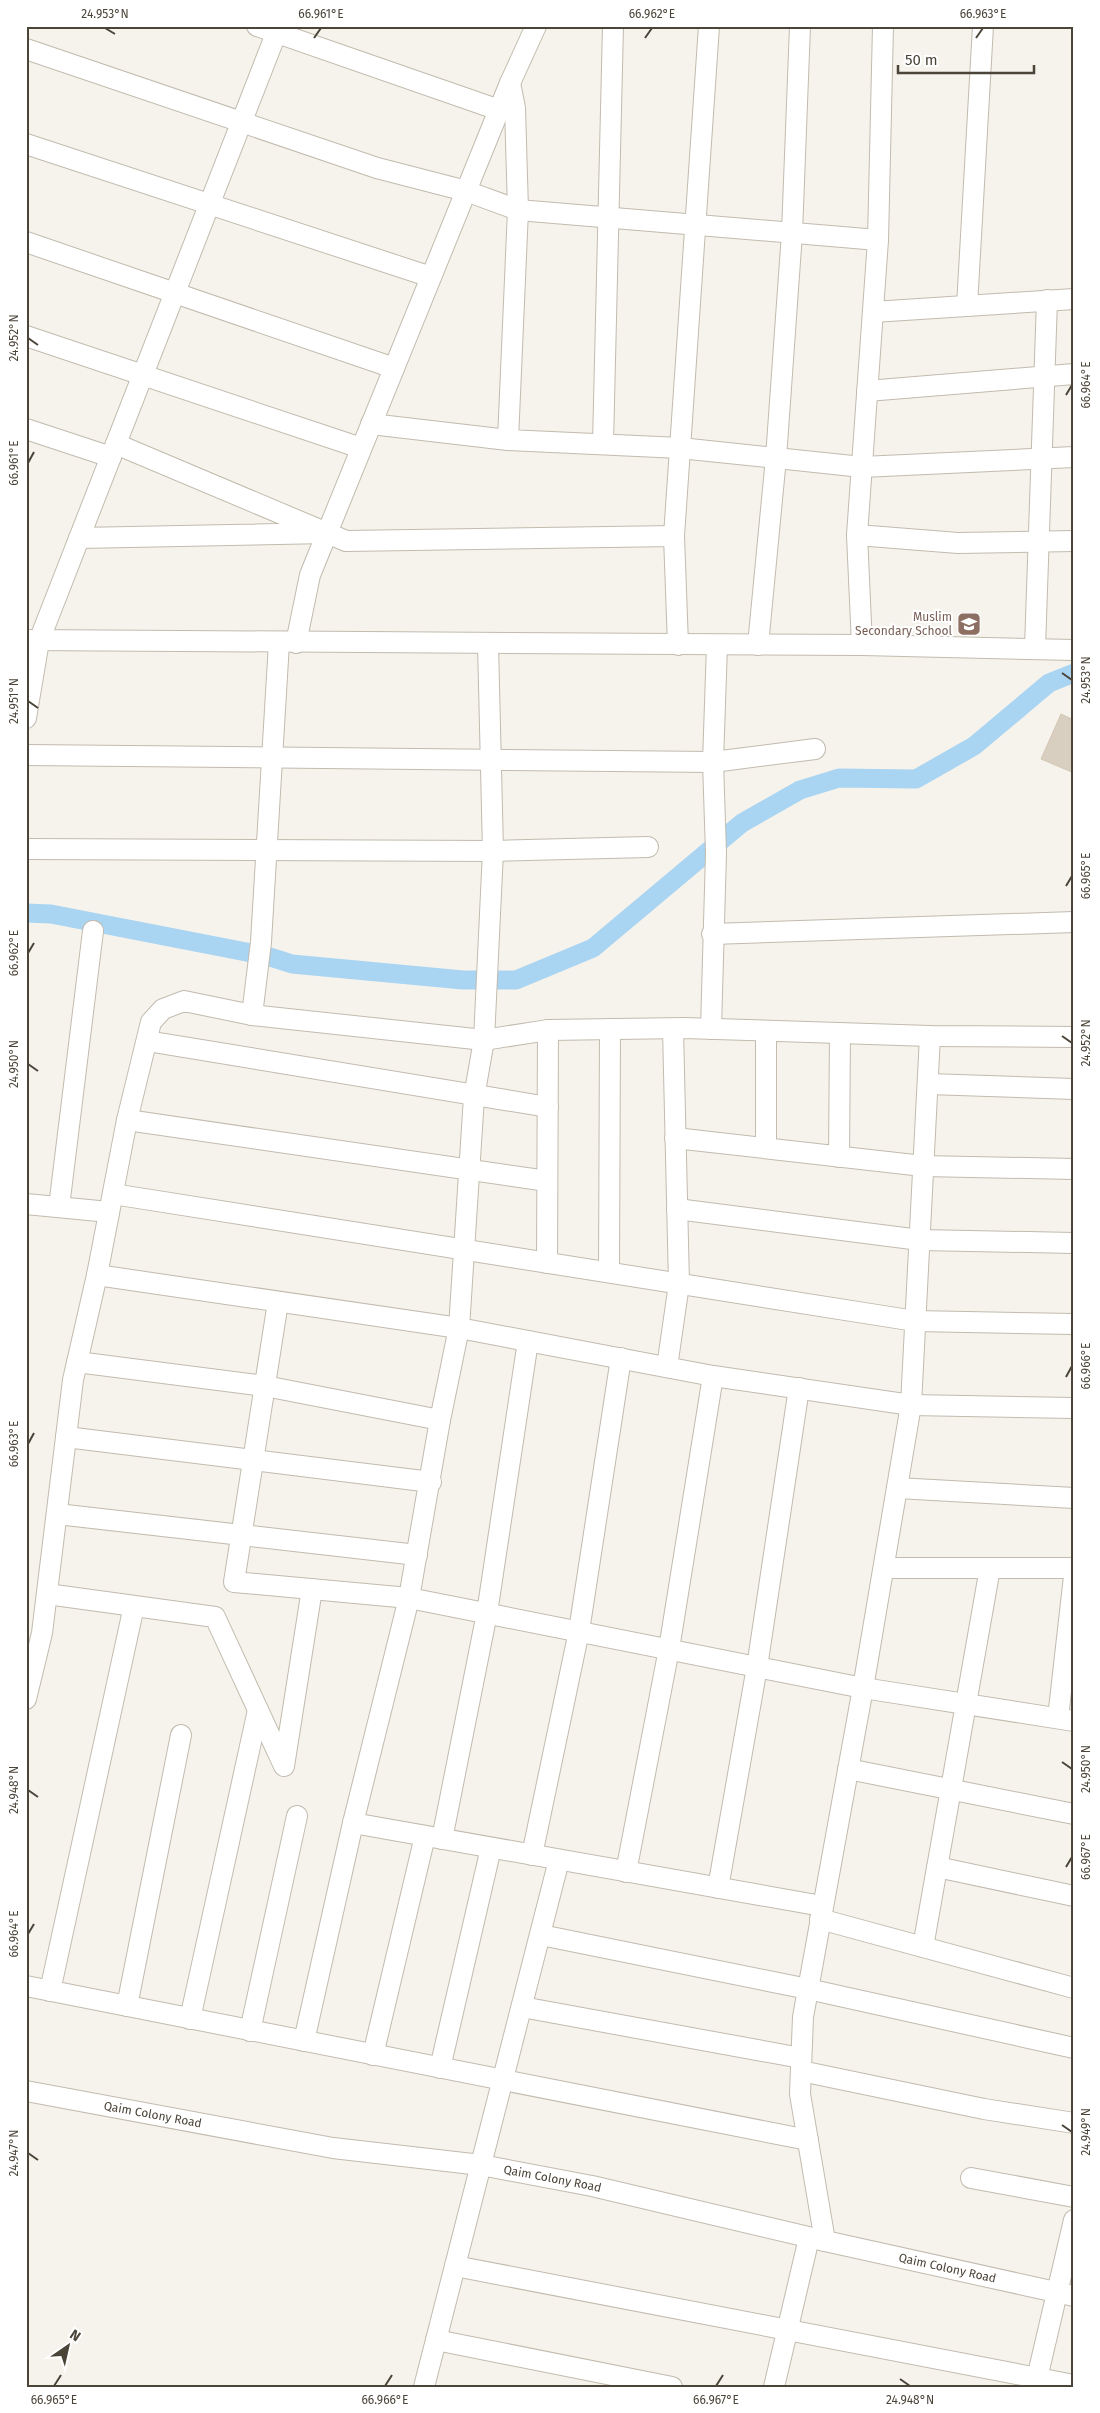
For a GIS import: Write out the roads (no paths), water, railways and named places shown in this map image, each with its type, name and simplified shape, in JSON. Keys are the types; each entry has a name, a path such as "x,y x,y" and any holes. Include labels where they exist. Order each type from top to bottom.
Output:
{"street":[{"path":"257,26 278,30 500,110"},
{"path":"603,444 613,26"},
{"path":"678,645 674,536 709,26"},
{"path":"758,645 776,458 792,233 800,26"},
{"path":"862,645 857,535 878,240 883,26"},
{"path":"967,306 982,26"},
{"path":"252,1015 260,950 270,758 287,643 310,575 500,110 530,28"},
{"path":"26,718 33,640 79,538 278,30"},
{"path":"26,49 377,168 466,191 518,210 878,240"},
{"path":"508,440 518,210 515,108 510,83"},
{"path":"26,144 431,277"},
{"path":"26,242 394,368"},
{"path":"873,312 1074,298"},
{"path":"1035,648 1046,300"},
{"path":"26,336 361,448"},
{"path":"867,391 1074,374"},
{"path":"371,424 508,440 680,448 862,467 1074,457"},
{"path":"26,429 114,450 346,540 674,536"},
{"path":"79,538 327,533"},
{"path":"857,535 958,543 1074,542"},
{"path":"33,640 862,645 1074,650"},
{"path":"304,2041 354,1823 409,1598 440,1420 459,1328 474,1097 484,1040 493,851 488,644"},
{"path":"711,1029 712,934 716,853 714,762 717,645"},
{"path":"26,755 714,762 815,749"},
{"path":"26,849 493,851 648,847"},
{"path":"712,934 1074,922"},
{"path":"60,1207 93,931"},
{"path":"26,1699 42,1633 77,1362 97,1275 127,1120 152,1022 163,1009 184,1002 252,1015 484,1040 548,1030 610,1029 711,1029 930,1036 1074,1036"},
{"path":"609,1272 610,1029"},
{"path":"667,1367 679,1284 673,1029"},
{"path":"547,1263 548,1030"},
{"path":"766,1031 766,1148"},
{"path":"839,1157 840,1033"},
{"path":"774,2387 787,2330 817,2240 808,2140 800,2094 803,2017 863,1688 911,1405 930,1036"},
{"path":"147,1041 474,1097 548,1107"},
{"path":"928,1084 1074,1089"},
{"path":"127,1120 547,1181"},
{"path":"676,1138 924,1166 1074,1169"},
{"path":"26,1204 60,1207 111,1203 464,1249 916,1321 1074,1324"},
{"path":"678,1209 920,1240 1074,1243"},
{"path":"97,1275 459,1328 713,1376 911,1405 1074,1408"},
{"path":"278,1302 234,1582 409,1598 863,1688 1066,1720 1074,1576"},
{"path":"373,2055 433,1838 488,1613 528,1341"},
{"path":"532,1855 579,1631 621,1358"},
{"path":"77,1362 265,1386 440,1420"},
{"path":"626,1872 669,1649 713,1376"},
{"path":"718,1888 757,1666 799,1388"},
{"path":"66,1437 430,1482"},
{"path":"897,1488 1074,1498"},
{"path":"57,1514 417,1554"},
{"path":"884,1568 1074,1568"},
{"path":"923,1947 990,1568"},
{"path":"47,1594 215,1617 284,1766 312,1589"},
{"path":"50,1991 134,1606"},
{"path":"190,2019 258,1710"},
{"path":"127,2006 181,1735"},
{"path":"848,1769 1074,1814"},
{"path":"250,2031 297,1816"},
{"path":"354,1823 718,1888 821,1913 923,1947 1074,1988"},
{"path":"440,2068 491,1848"},
{"path":"424,2387 559,1860"},
{"path":"937,1867 1074,1896"},
{"path":"541,1936 808,1989 1074,2048"},
{"path":"26,1986 808,2140"},
{"path":"522,2007 801,2065 984,2109 1074,2122"},
{"name":"Qaim Colony Road","path":"26,2090 333,2148 481,2165 592,2186 817,2240 1066,2294"},
{"path":"971,2178 1074,2197"},
{"path":"1036,2382 1066,2294 1074,2220"},
{"path":"455,2266 787,2330 1036,2382 1074,2385"},
{"path":"436,2340 672,2387"}],"waterway":[{"path":"26,913 51,914 267,956 292,964 463,980 516,980 593,948 742,823 800,790 839,778 916,779 974,746 1049,683 1074,673"}],"place":[{"name":"Muslim Secondary School","path":"969,624"}]}
